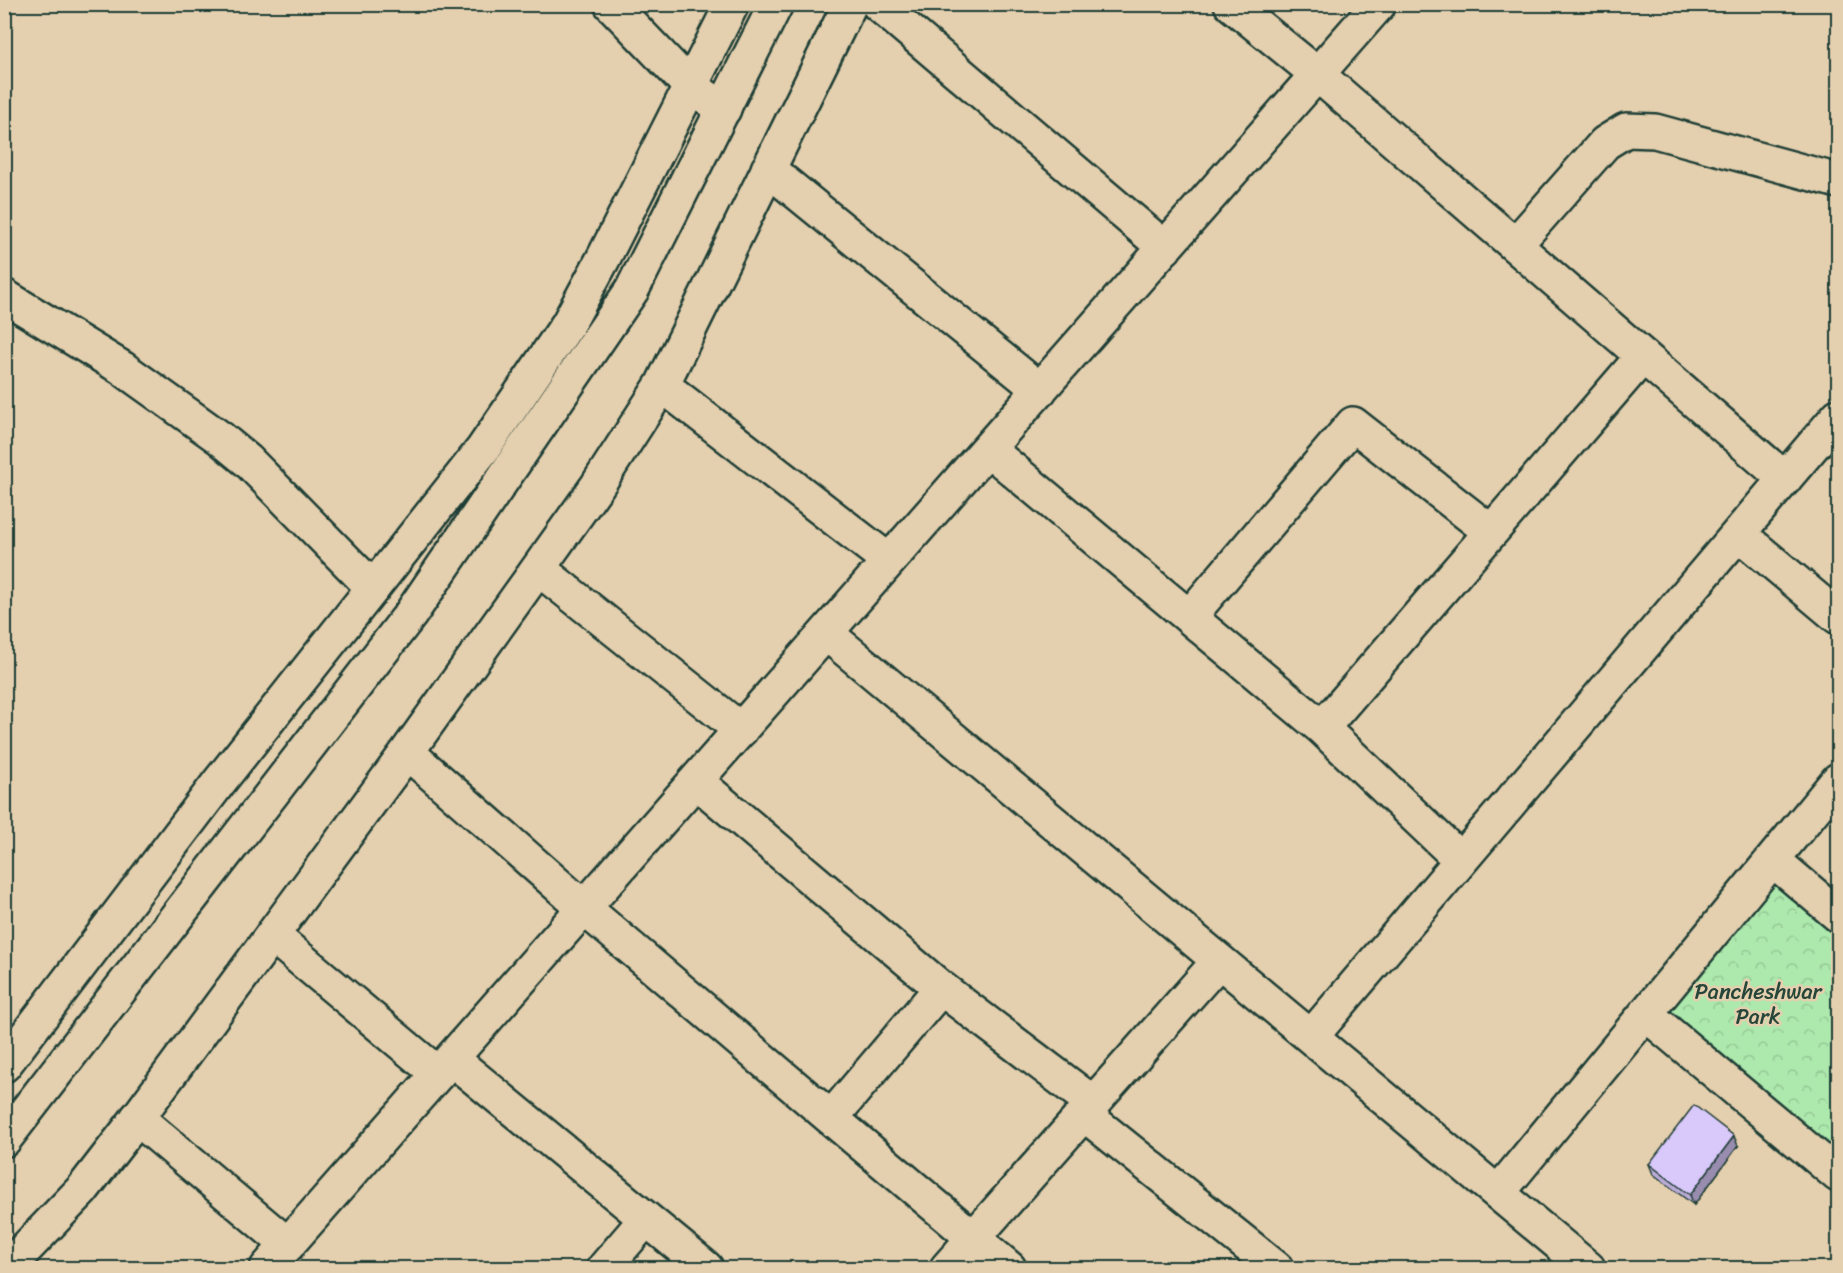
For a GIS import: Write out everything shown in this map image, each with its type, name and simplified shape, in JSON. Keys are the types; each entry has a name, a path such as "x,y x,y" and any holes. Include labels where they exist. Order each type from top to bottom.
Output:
{"street":[{"path":"611,4 690,86 723,109"},
{"path":"4,1065 220,781 483,449 568,324 732,4"},
{"path":"4,1140 410,615 632,290 776,4"},
{"path":"7,1269 82,1190 407,752 597,486 662,385 850,4"},
{"path":"878,4 1165,248"},
{"path":"1231,4 1317,74 1785,479"},
{"path":"136,1118 278,1257 1379,4"},
{"path":"1515,245 1605,143 1626,130 1655,131 1839,181"},
{"path":"768,169 1040,390"},
{"path":"4,296 122,368 220,438 248,461 373,588"},
{"path":"1322,728 1643,356"},
{"path":"662,385 889,561"},
{"path":"1311,1037 1839,416"},
{"path":"1189,618 1353,424 1491,532"},
{"path":"988,449 1322,728 1461,860"},
{"path":"1739,534 1839,617"},
{"path":"538,569 741,730"},
{"path":"826,633 1588,1269"},
{"path":"407,752 584,908 1009,1269"},
{"path":"1498,1193 1839,780"},
{"path":"696,781 941,988 1089,1109 1276,1269"},
{"path":"1773,860 1839,915"},
{"path":"272,935 646,1219 706,1269"},
{"path":"947,1269 1220,961"},
{"path":"831,1118 941,988"},
{"path":"1646,1014 1839,1175"},
{"path":"604,1269 646,1219"}],"green space":[{"name":"Pancheshwar Park","path":"1773,860 1838,915 1838,1175 1646,1014"}],"building":[{"path":"1694,1105 1734,1136 1690,1195 1649,1164"}]}
